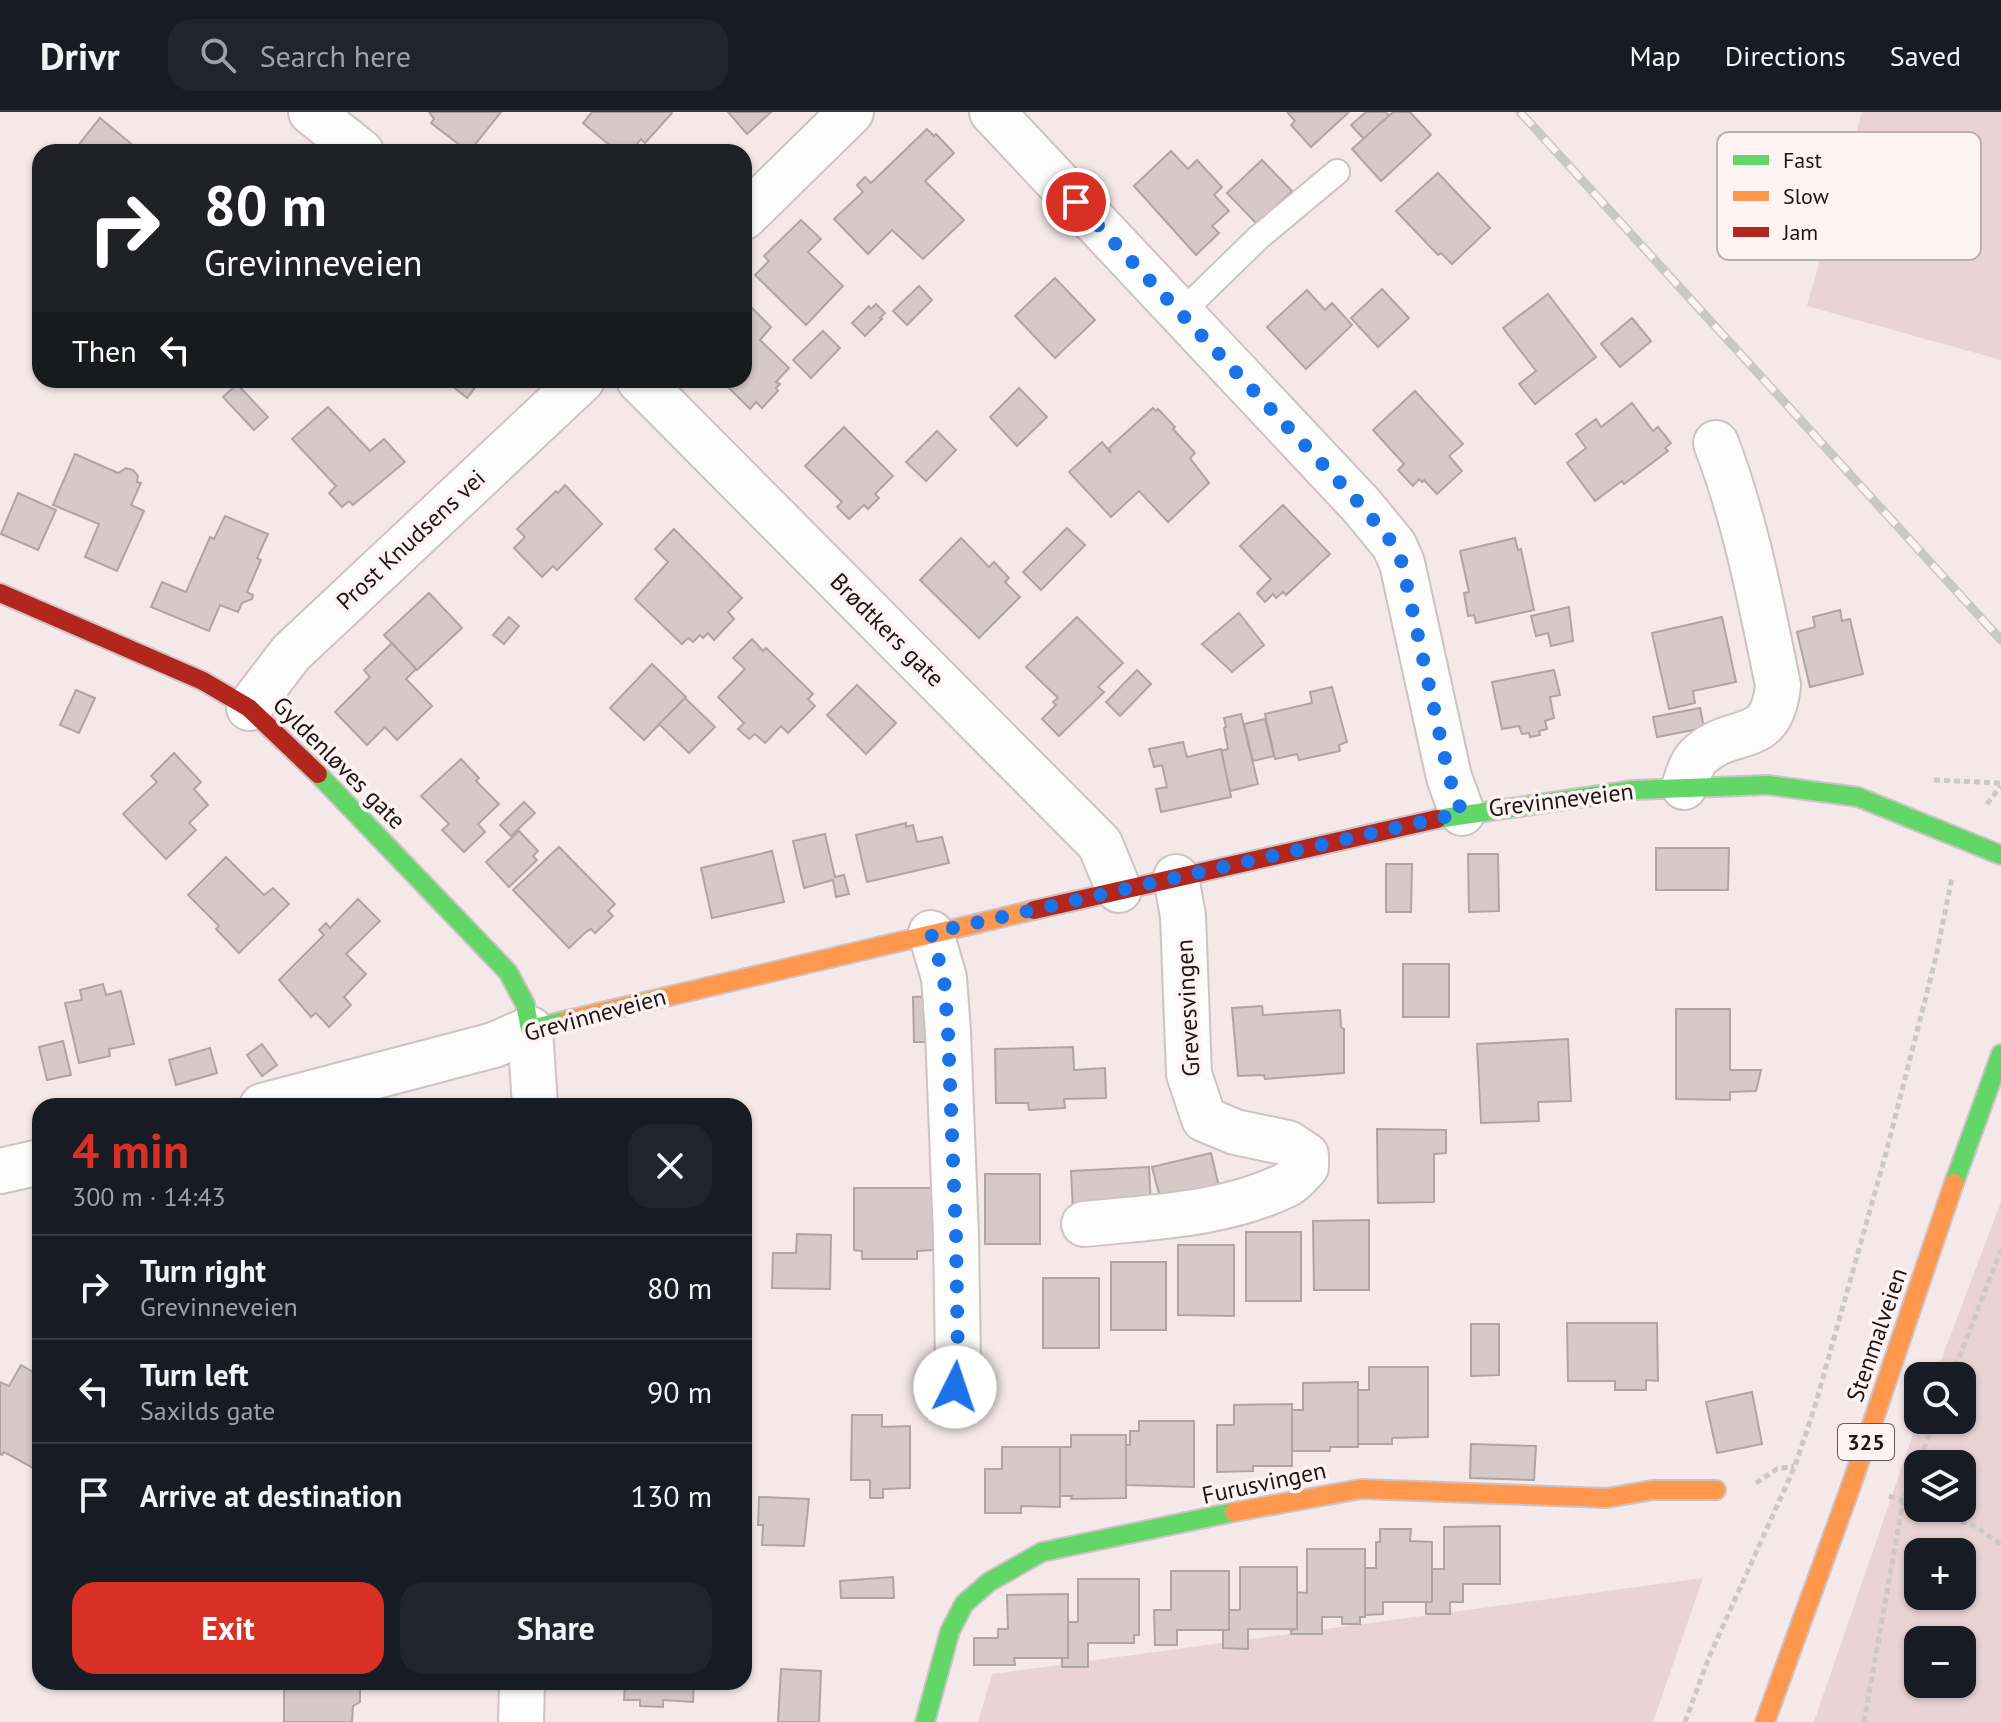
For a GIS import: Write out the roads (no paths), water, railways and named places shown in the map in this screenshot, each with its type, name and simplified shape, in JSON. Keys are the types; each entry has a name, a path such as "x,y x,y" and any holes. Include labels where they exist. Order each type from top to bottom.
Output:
{"main road":[{"name":"Gyldenløves gate","path":"0,593 203,681 249,708 295,750 508,972 525,1004 530,1029"},
{"name":"Grevinneveien","path":"530,1029 931,933 1462,813 1633,790 1768,785 1858,797 2001,855"},
{"name":"Stenmalveien","path":"1765,1722 2001,1054"},
{"name":"Furusvingen","path":"925,1722 944,1649 965,1602 1010,1568 1042,1552 1361,1489 1607,1498 1652,1490 1716,1490"}],"street":[{"path":"311,112 351,144"},
{"path":"752,209 851,112"},
{"path":"992,112 1361,505 1394,545 1402,563 1449,777 1462,813"},
{"name":"Prost Knudsens vei","path":"249,708 291,653 573,388"},
{"name":"Brødtkers gate","path":"647,388 1100,844 1119,890"},
{"path":"1684,787 1700,754 1716,744 1759,728 1770,718 1778,685 1751,554 1730,479 1716,443"},
{"name":"Grevesvingen","path":"1084,1224 1194,1213 1291,1183 1306,1167 1306,1155 1288,1143 1235,1132 1204,1119 1189,1074 1183,916 1176,877"},
{"path":"931,933 944,978 948,1032 956,1236 958,1363 955,1387"},
{"path":"530,1029 534,1098"},
{"name":"Grevinneveien","path":"292,1098 494,1045 530,1029"},
{"path":"0,1171 32,1164"},
{"path":"521,1722 522,1690"}],"lane":[{"path":"1180,314 1258,238 1337,172"}],"railway":[{"path":"1520,112 2001,640"}]}
